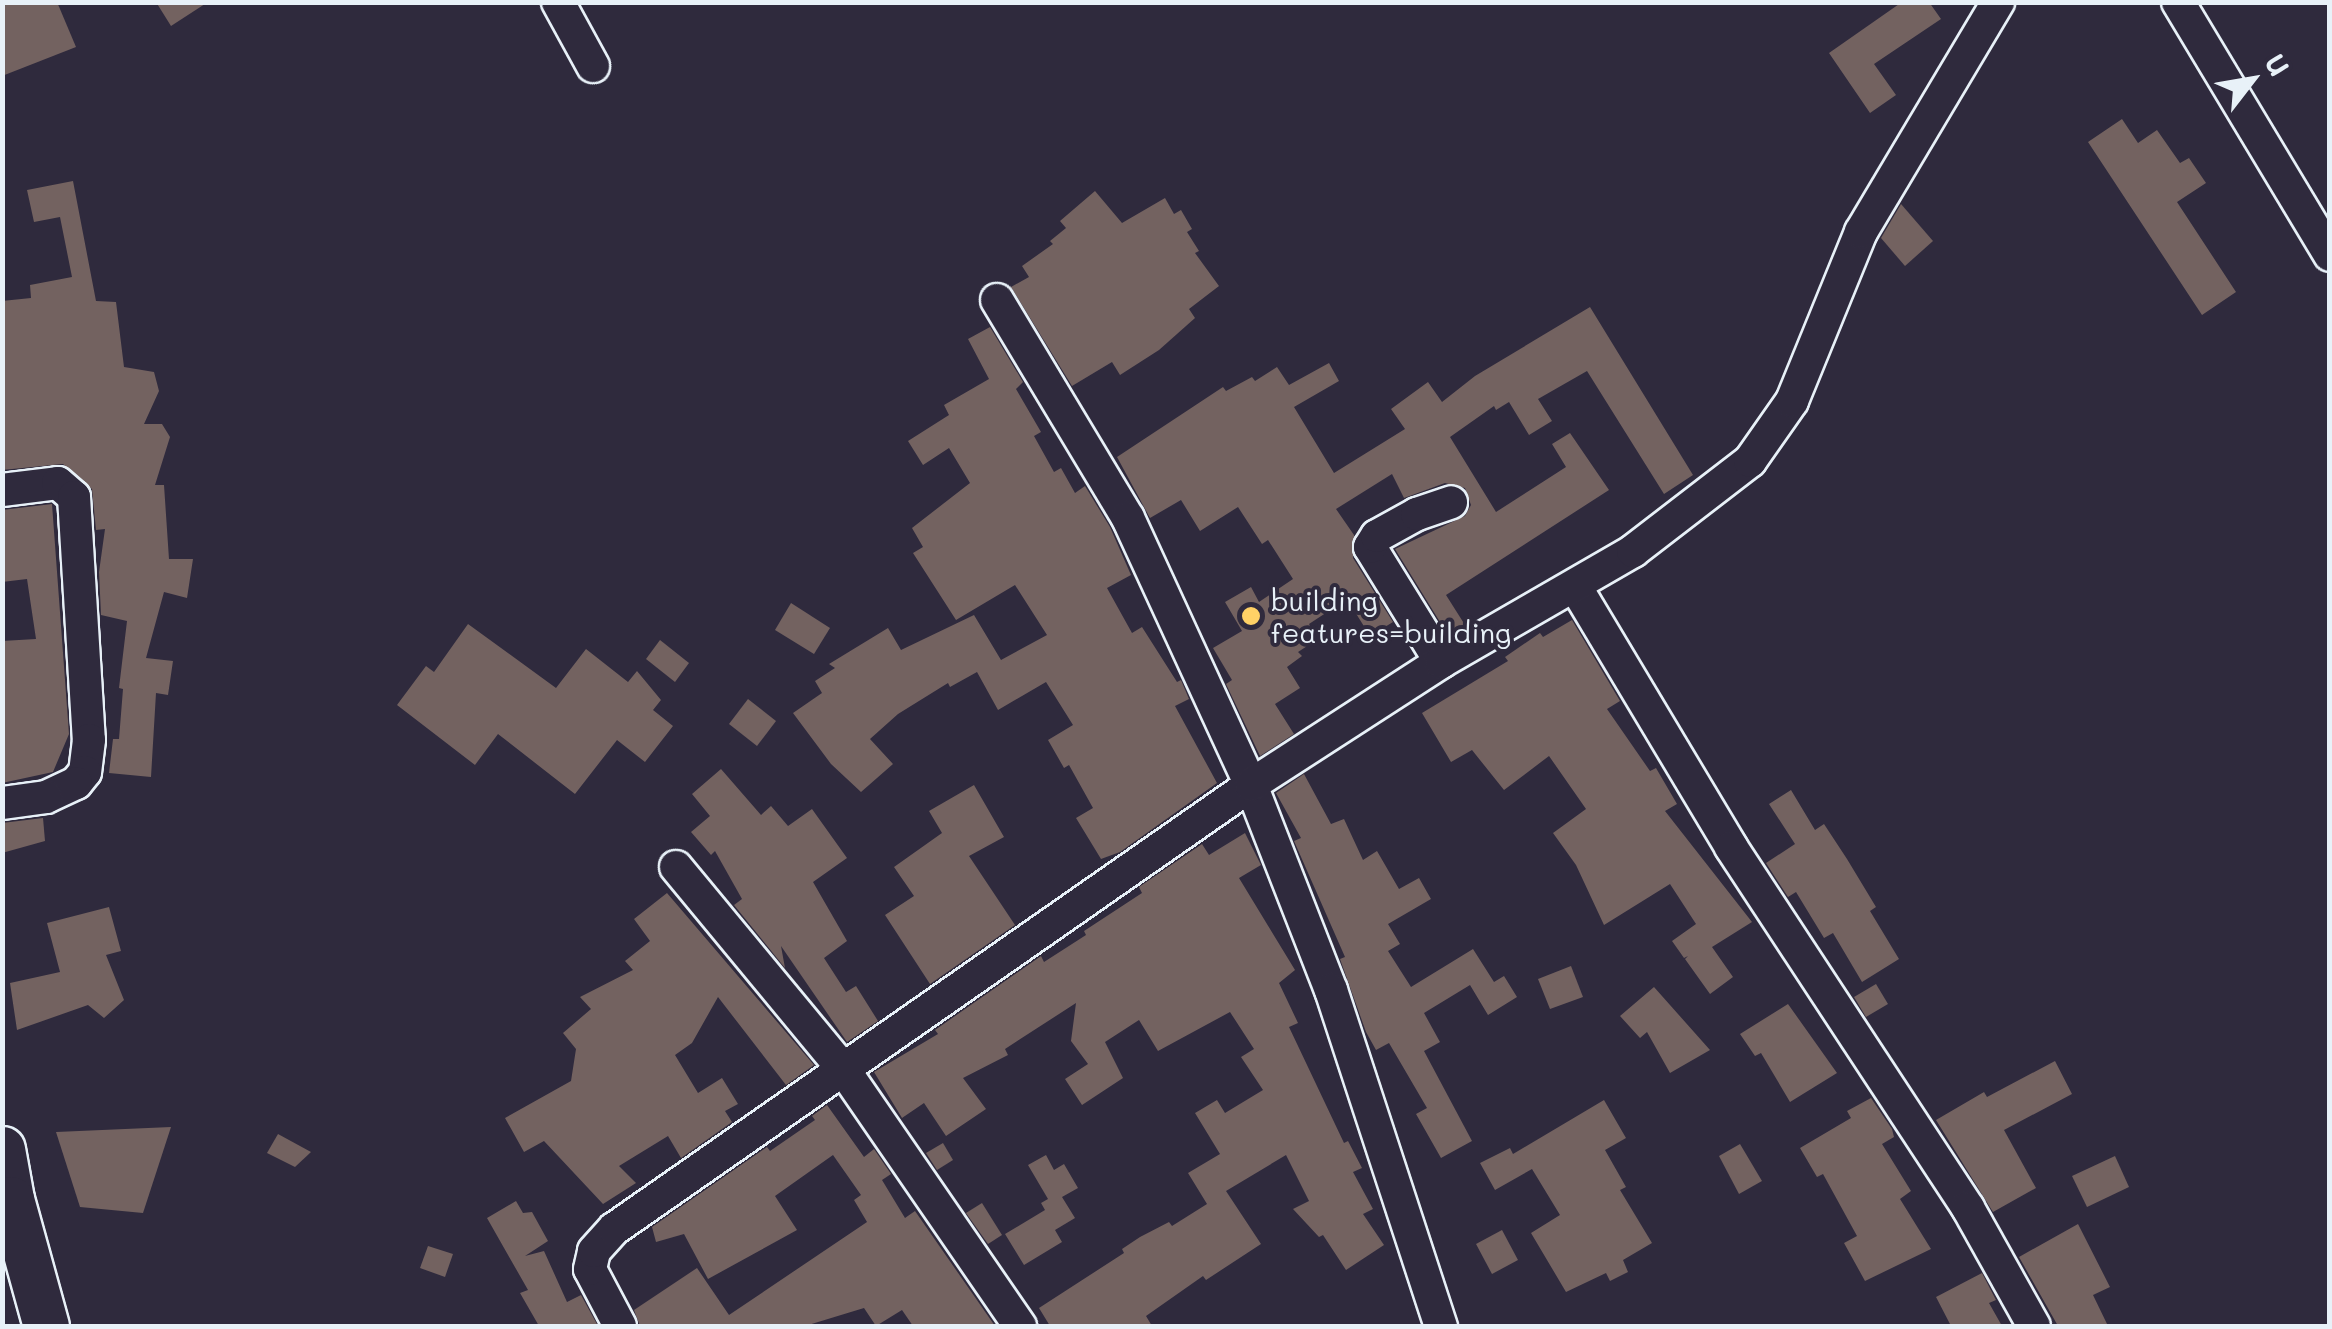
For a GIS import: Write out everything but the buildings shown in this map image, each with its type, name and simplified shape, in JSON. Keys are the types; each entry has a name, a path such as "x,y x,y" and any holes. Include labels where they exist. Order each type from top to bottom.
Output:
{"highway":[{"path":"2,1149 7,1200 46,1326"}],"street":[{"path":"558,2 593,66"},
{"path":"620,1326 590,1269 594,1250 614,1229 1251,785 1441,662 1633,550 1750,461 1792,400 1861,232 1998,2"},
{"path":"2178,2 2330,255"},
{"path":"997,300 1128,518 1251,785 1319,957 1441,1326"},
{"path":"2,490 58,483 74,497 89,740 85,772 76,783 46,797 2,803"},
{"path":"1441,662 1370,546 1377,536 1417,514 1451,502"},
{"path":"1575,586 1731,847 1968,1208 2034,1326"},
{"path":"676,867 844,1070 1020,1326"}],"place":[{"name":"building features=building","path":"1251,616"}]}
